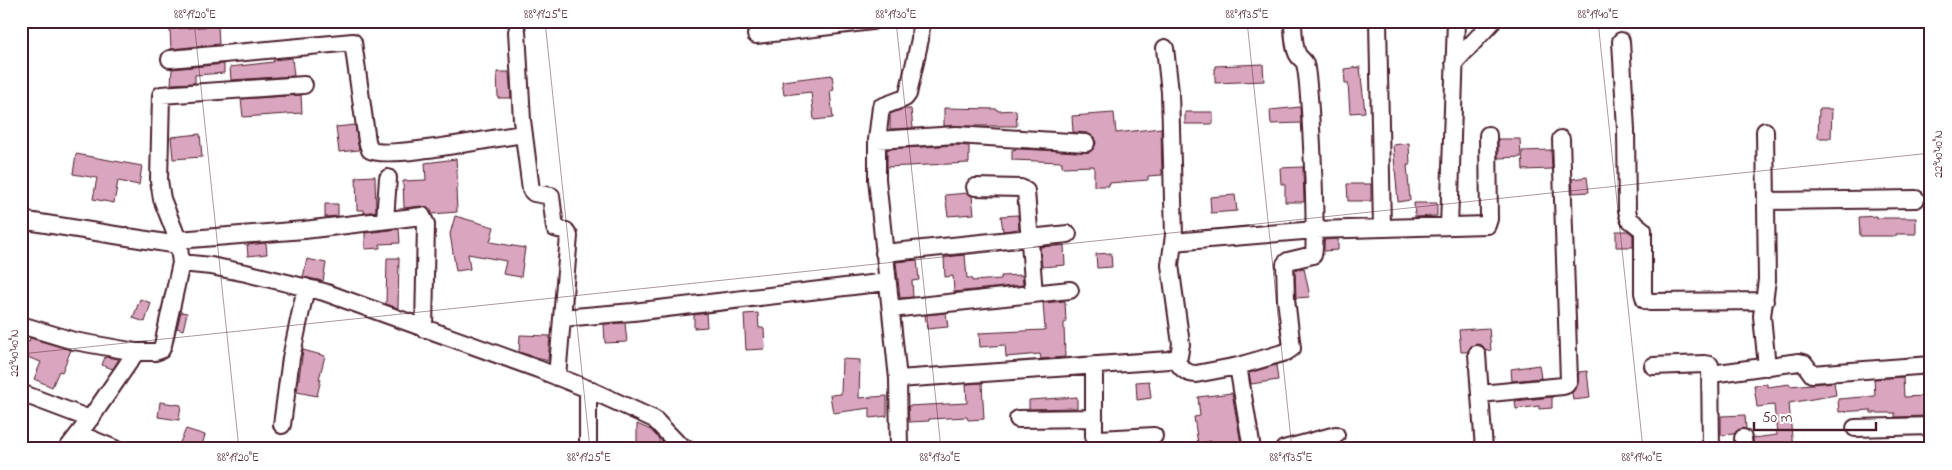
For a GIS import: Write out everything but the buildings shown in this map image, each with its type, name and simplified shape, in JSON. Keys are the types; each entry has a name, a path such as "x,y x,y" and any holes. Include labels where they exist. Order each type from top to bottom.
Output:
{"street":[{"path":"756,34 872,21"},
{"path":"899,449 898,379 877,179 877,140 881,108 900,101 908,94 920,39 921,21"},
{"path":"1175,359 1190,374 1238,366 1286,352 1292,348 1286,299 1285,264 1288,261 1313,255 1315,250 1315,230 1311,132 1305,64 1297,51 1292,21"},
{"path":"1378,21 1382,228"},
{"path":"1450,226 1456,21"},
{"path":"1454,63 1493,21"},
{"path":"517,30 524,134 532,192 551,196 555,228 566,231 569,236 557,377"},
{"path":"1622,40 1627,210 1629,219 1643,230 1643,293 1645,300 1650,302 1764,301"},
{"path":"170,59 353,42 367,141 370,150 373,152 425,149 524,134"},
{"path":"898,379 1175,359 1179,356 1181,344 1170,265 1173,242 1170,92 1165,48"},
{"path":"21,325 74,341 136,352 155,352 161,350 181,263 178,243 162,199 159,180 161,95 304,85"},
{"path":"1765,130 1767,280 1762,322 1767,367"},
{"path":"877,140 956,135 1086,143"},
{"path":"1173,242 1315,230 1480,226 1488,222 1488,135"},
{"path":"1480,394 1562,386 1569,382 1560,139"},
{"path":"385,220 388,178"},
{"path":"975,187 1021,188 1026,191 1034,294"},
{"path":"1766,202 1916,199"},
{"path":"21,220 178,243 422,216 426,224 424,329"},
{"path":"884,253 1068,234"},
{"path":"181,263 229,270 324,292 557,377 654,419 677,443 687,449"},
{"path":"562,318 887,282"},
{"path":"282,425 291,358 306,287"},
{"path":"891,309 1070,290"},
{"path":"67,449 136,352"},
{"path":"1477,354 1484,449"},
{"path":"1711,374 1803,363 1810,373 1816,374 1931,365"},
{"path":"1653,366 1708,364 1711,367 1711,449"},
{"path":"1094,365 1094,433 1096,438 1154,436"},
{"path":"1238,366 1252,449"},
{"path":"588,389 588,449"},
{"path":"21,393 90,419"},
{"path":"1018,419 1094,418"},
{"path":"1855,428 1931,426"},
{"path":"79,434 115,449"},
{"path":"1284,449 1336,435"}]}
